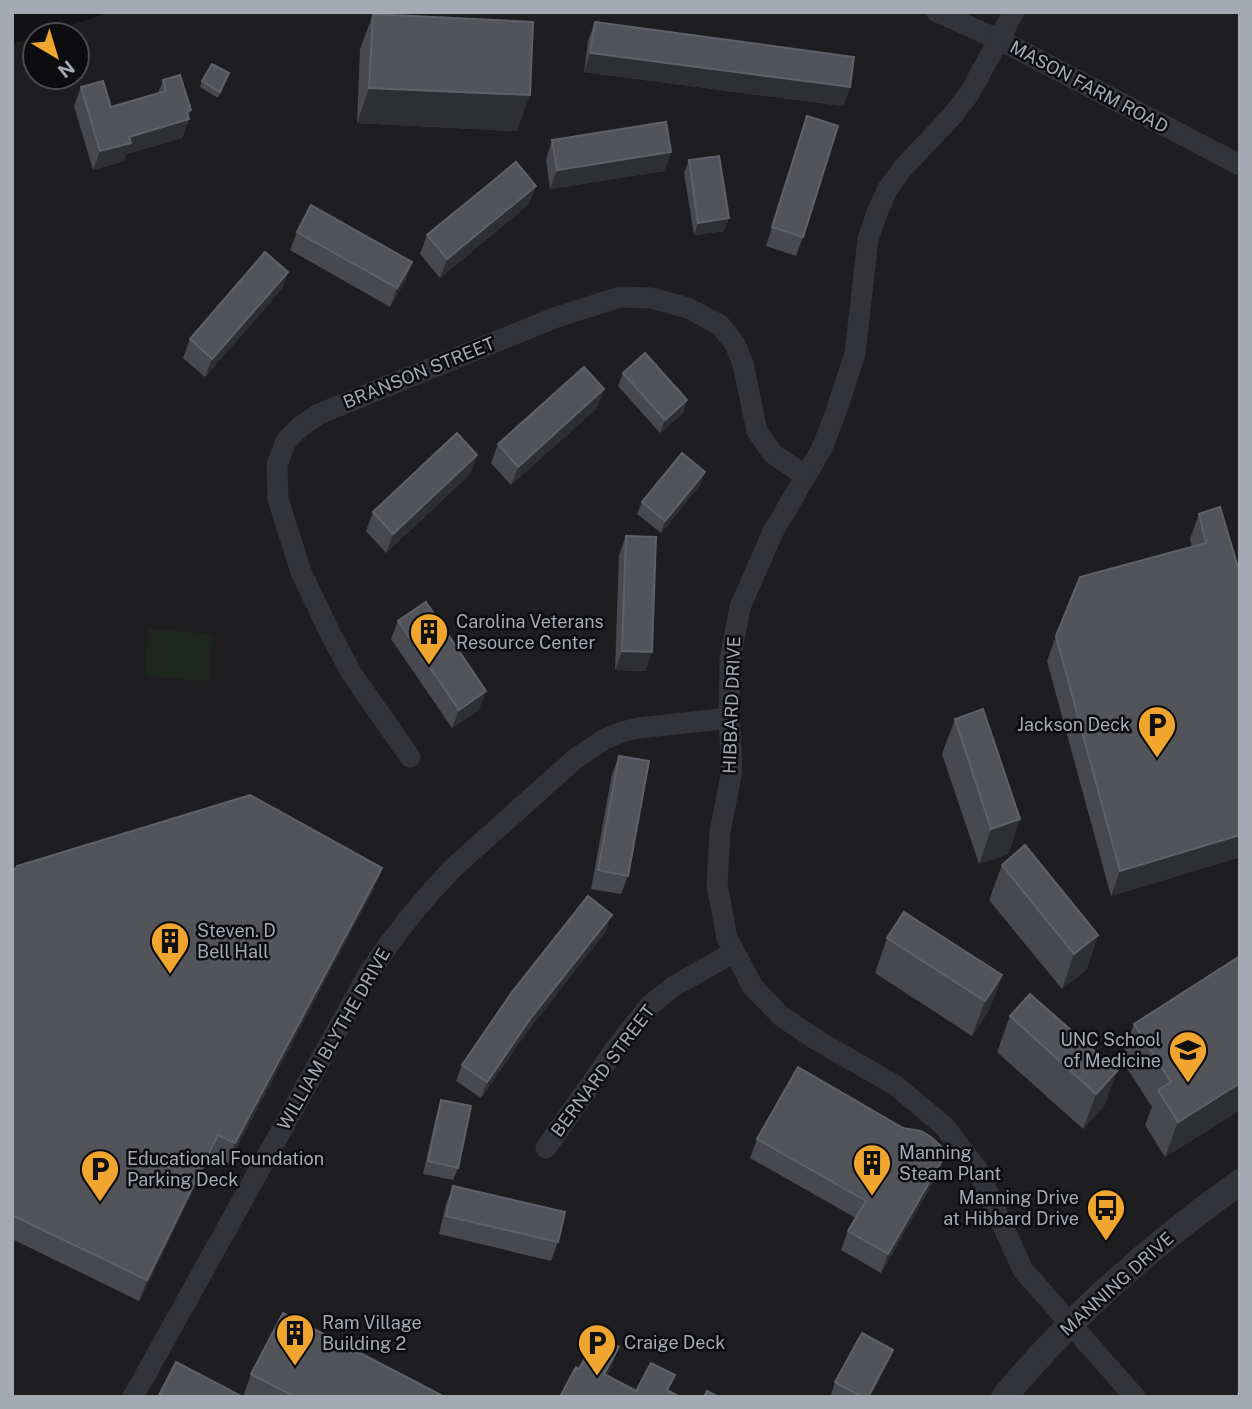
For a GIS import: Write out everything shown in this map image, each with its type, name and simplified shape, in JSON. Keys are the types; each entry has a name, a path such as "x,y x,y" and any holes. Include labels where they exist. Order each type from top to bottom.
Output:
{"street":[{"name":"MASON FARM ROAD","path":"937,12 1000,40 1240,165"},
{"name":"HIBBARD DRIVE","path":"1014,12 968,94 887,190 868,239 855,354 822,448 773,532 740,607 730,660 732,770 720,832 717,884 723,922 734,952 753,987 781,1016 895,1085 944,1126 977,1169 1023,1270 1135,1397"},
{"name":"BRANSON STREET","path":"410,757 352,674 301,572 278,499 277,465 286,441 301,426 319,414 554,318 620,297 650,298 688,308 720,325 735,344 743,364 751,392 757,431 773,454 806,476"},
{"name":"WILLIAM BLYTHE DRIVE","path":"133,1397 370,971 420,904 462,859 591,748 622,732 729,718"},
{"name":"BERNARD STREET","path":"546,1147 616,1048 650,1006 683,980 734,952"},
{"name":"MANNING DRIVE","path":"1004,1397 1071,1324 1157,1246 1240,1182"}],"shaded area":[{"path":"111,12 1240,12 1240,1397 12,1397 12,44 21,41 21,91 91,91 91,21 84,21"},
{"path":"149,629 213,634 209,681 145,676"}],"building":[{"path":"373,14 533,22 530,95 369,88"},
{"path":"595,22 854,57 850,87 590,53"},
{"path":"212,64 229,73 220,92 202,81"},
{"path":"180,75 191,110 187,112 189,119 129,137 131,143 100,151 82,91 91,91 91,84 103,81 111,107 166,91 163,80"},
{"path":"807,116 838,126 803,237 772,227"},
{"path":"666,122 671,152 557,170 552,140"},
{"path":"719,156 729,218 698,223 689,160"},
{"path":"516,162 536,186 447,259 427,235"},
{"path":"311,205 412,262 397,288 297,232"},
{"path":"265,252 288,272 212,359 190,339"},
{"path":"645,353 687,400 665,420 623,373"},
{"path":"584,367 604,389 518,467 498,444"},
{"path":"457,433 477,455 393,534 373,512"},
{"path":"682,453 705,472 665,521 642,502"},
{"name":"Jackson Deck","path":"1220,507 1240,574 1240,835 1120,871 1056,636 1080,577 1206,543 1199,514"},
{"path":"626,536 656,537 652,652 622,651"},
{"path":"426,602 486,691 459,710 398,621"},
{"path":"983,709 1020,819 991,829 955,719"},
{"path":"619,756 649,761 628,876 598,870"},
{"name":"Steven. D Bell Hall","path":"250,795 382,868 235,1143 218,1135 147,1280 12,1215 12,874 17,866"},
{"path":"1025,845 1098,935 1074,954 1002,865"},
{"path":"588,896 612,915 530,1019 487,1082 462,1065 512,992"},
{"path":"904,912 1002,975 985,1001 887,938"},
{"name":"UNC School of Medicine","path":"1240,956 1240,1083 1178,1122 1158,1090 1171,1082 1134,1024"},
{"path":"1030,994 1117,1071 1096,1094 1010,1016"},
{"name":"Manning Steam Plant","path":"798,1067 903,1128 921,1131 944,1149 941,1153 945,1155 888,1254 848,1231 866,1201 757,1139"},
{"path":"441,1100 471,1106 458,1168 428,1161"},
{"path":"453,1186 565,1212 558,1242 446,1216"},
{"path":"283,1313 441,1395 440,1397 295,1397 251,1374"},
{"path":"862,1333 893,1350 868,1397 862,1397 835,1382"},
{"path":"598,1335 619,1347 604,1374 636,1391 651,1363 675,1375 667,1390 680,1397 560,1397"},
{"path":"176,1362 241,1396 158,1397"},
{"path":"707,1391 718,1397 704,1397"}],"place":[{"name":"Carolina Veterans Resource Center","path":"429,666"},
{"name":"Jackson Deck","path":"1157,759"},
{"name":"Steven. D Bell Hall","path":"170,975"},
{"name":"UNC School of Medicine","path":"1188,1084"},
{"name":"Manning Steam Plant","path":"872,1197"},
{"name":"Educational Foundation Parking Deck","path":"100,1203"},
{"name":"Manning Drive at Hibbard Drive","path":"1106,1242"},
{"name":"Ram Village Building 2","path":"295,1367"},
{"name":"Craige Deck","path":"597,1377"}]}
